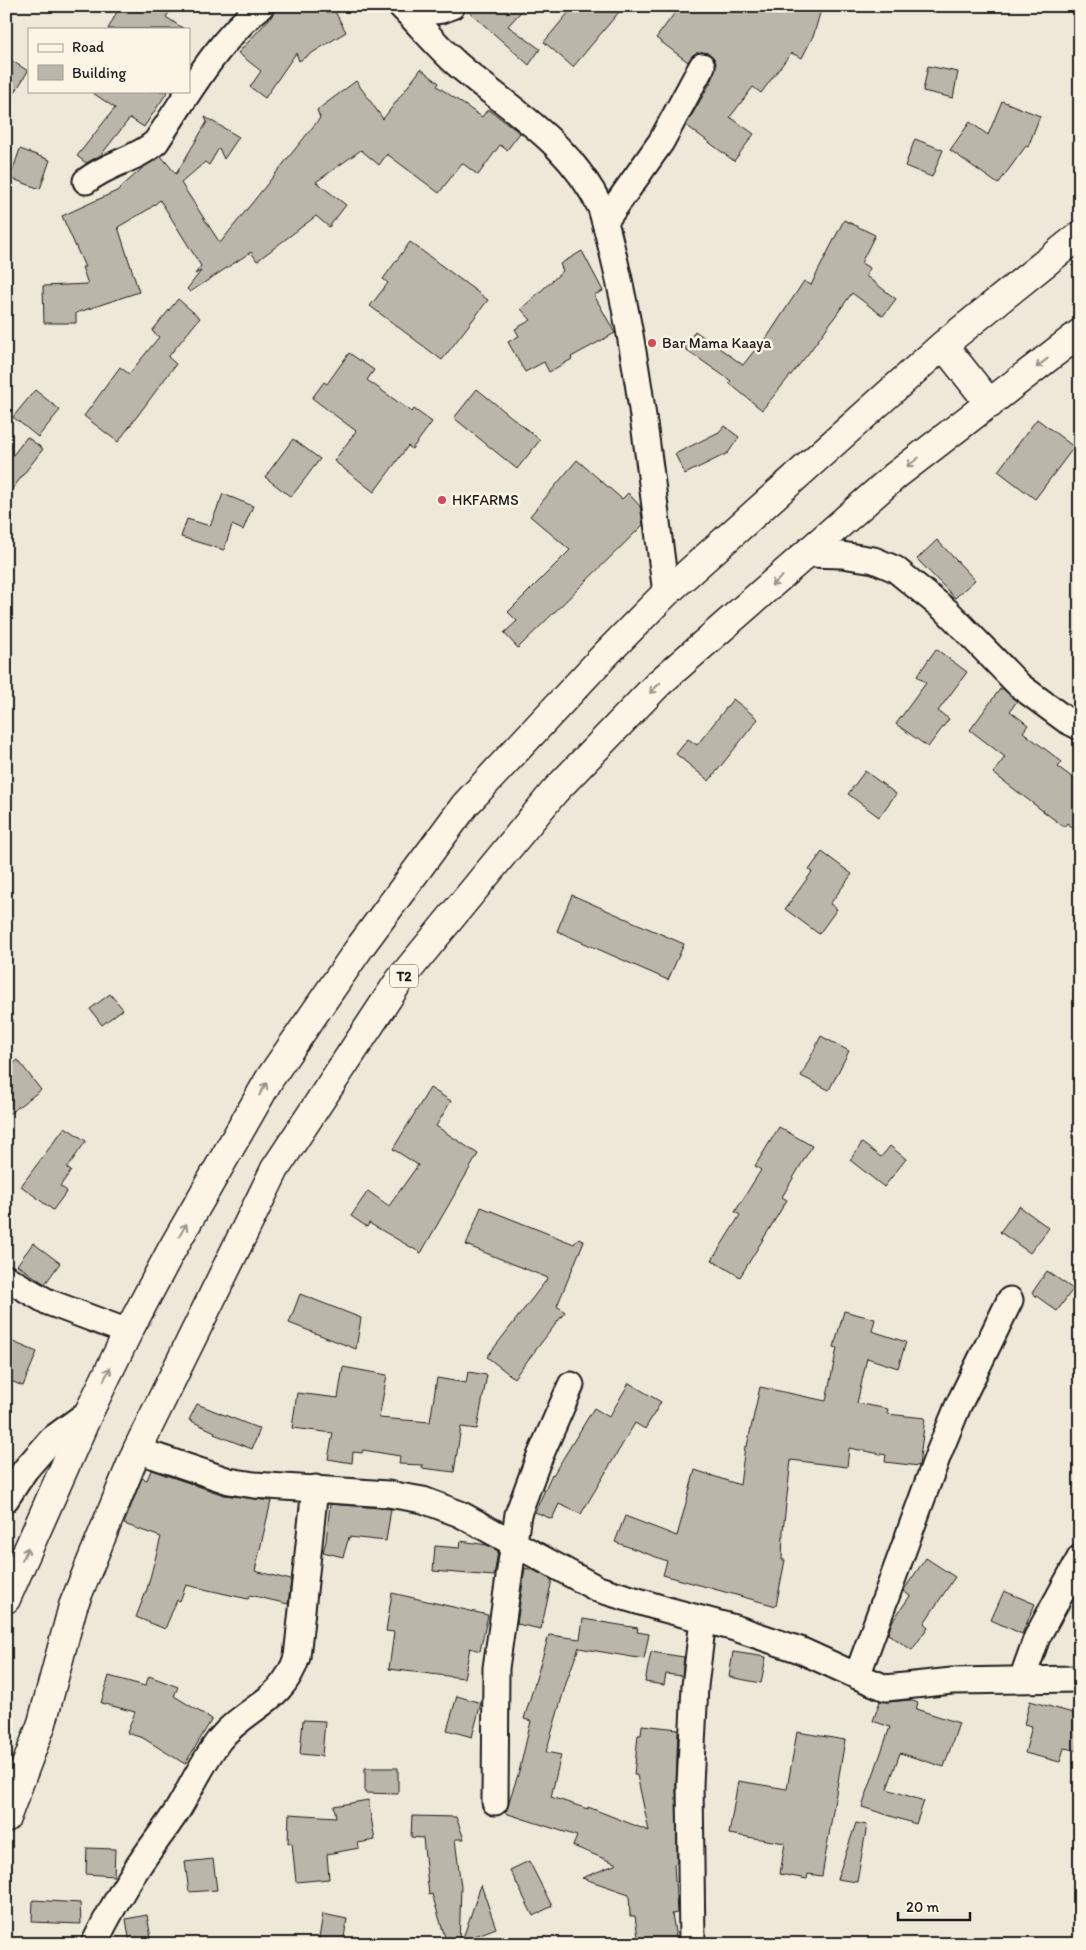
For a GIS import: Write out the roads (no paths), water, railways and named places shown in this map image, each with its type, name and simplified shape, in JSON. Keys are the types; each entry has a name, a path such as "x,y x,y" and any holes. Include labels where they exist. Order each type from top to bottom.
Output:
{"highway":[{"path":"6,1599 89,1412 128,1332 171,1251 270,1078 360,947 465,805 606,654 666,594 943,344 1077,243"},
{"name":"T2","path":"6,1818 42,1723 73,1606 137,1450 275,1169 400,981 554,792 658,684 808,554 894,476 1080,333"},
{"path":"943,344 990,404"}],"street":[{"path":"190,92 219,49 235,30 262,6"},
{"path":"405,10 442,10 452,6"},
{"path":"405,10 457,63 534,124 568,157 594,193 601,208 624,303 635,364 666,594"},
{"path":"605,221 661,142 702,66"},
{"path":"86,181 102,169 142,152 156,142 190,92"},
{"path":"808,554 842,555 874,560 895,569 948,612 1020,686 1080,728"},
{"path":"6,1278 48,1302 128,1332"},
{"path":"857,1676 941,1447 976,1367 1010,1300"},
{"path":"496,1802 496,1668 518,1514 537,1463 571,1385"},
{"path":"6,1499 25,1470 52,1439 89,1412"},
{"path":"137,1450 229,1481 254,1485 388,1494 423,1500 460,1514 598,1589 735,1628 800,1650 886,1688 952,1681 1080,1679"},
{"path":"94,1944 113,1906 176,1813 216,1744 229,1730 280,1688 293,1670 297,1658 315,1488"},
{"path":"1022,1679 1037,1637 1080,1558"},
{"path":"692,1944 690,1784 696,1686 703,1620"}],"place":[{"name":"Bar Mama Kaaya","path":"652,343"},
{"name":"HKFARMS","path":"442,500"}]}
